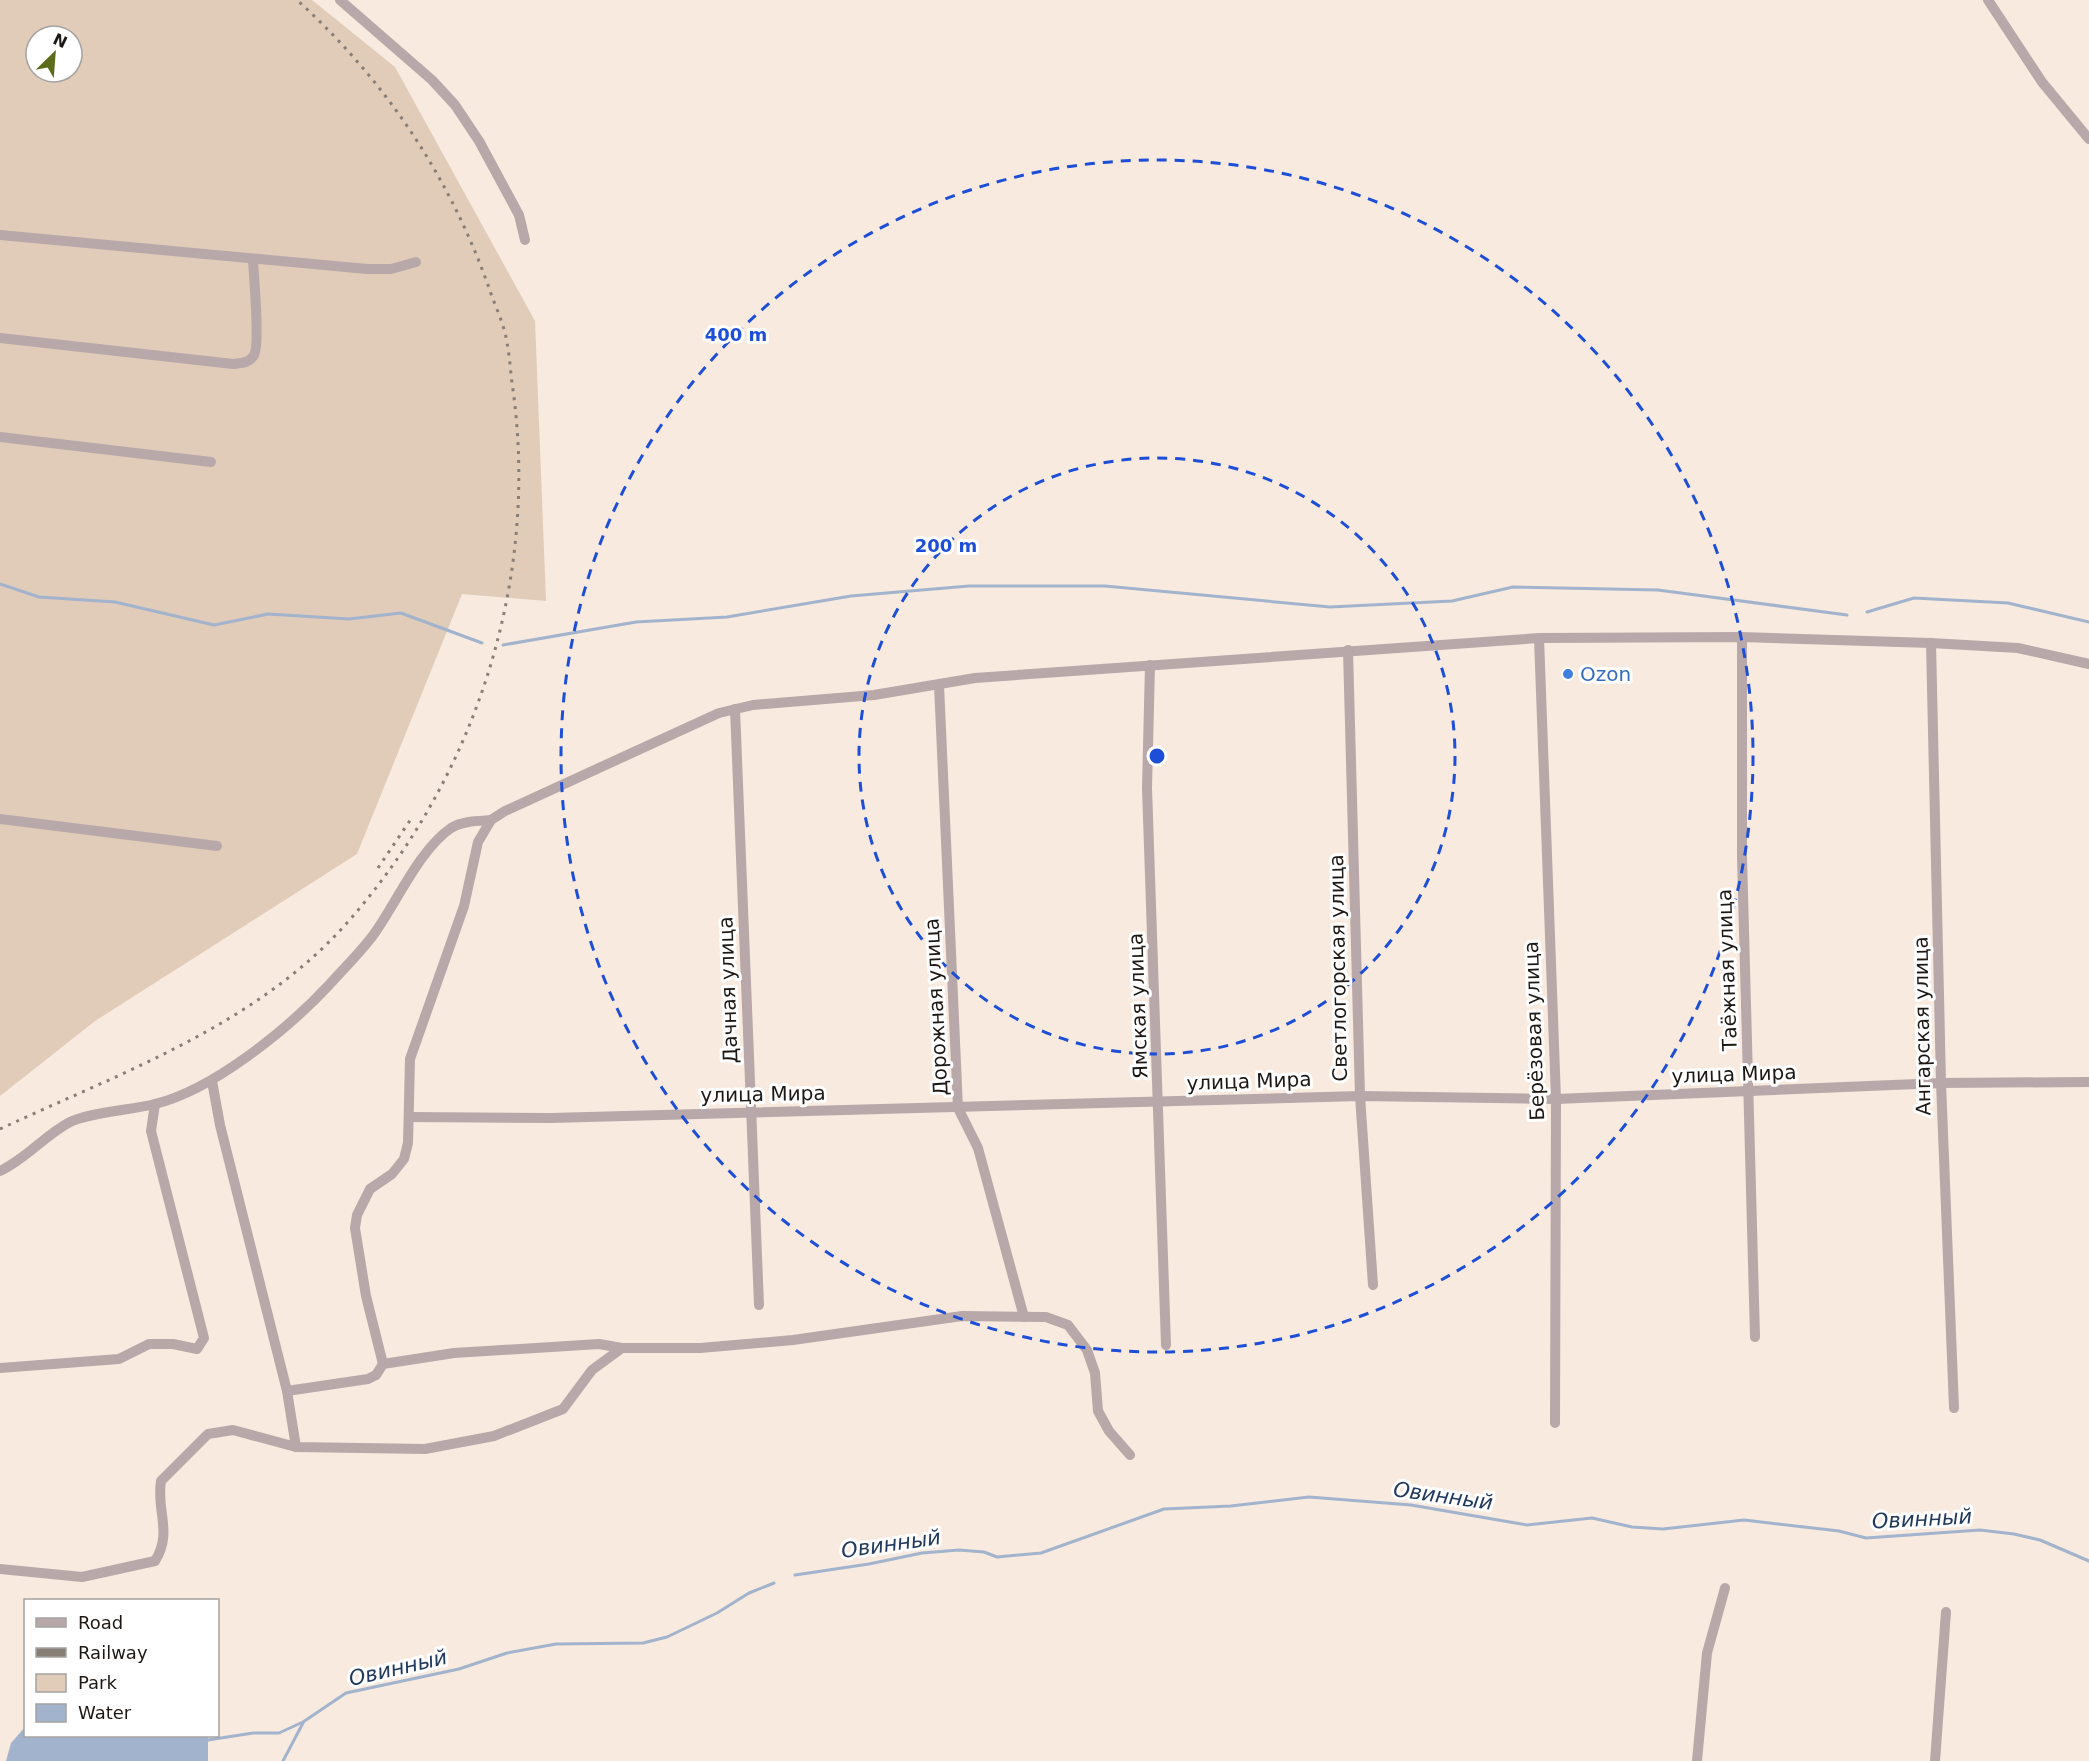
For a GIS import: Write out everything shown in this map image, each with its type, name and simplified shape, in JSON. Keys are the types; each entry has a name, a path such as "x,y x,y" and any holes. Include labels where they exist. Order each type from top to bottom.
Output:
{"street":[{"path":"340,0 432,80 455,105 479,141 519,215 525,240"},
{"path":"1988,0 2042,82 2089,139"},
{"path":"0,235 367,269 391,268 416,262"},
{"path":"0,338 233,364 249,361 255,354 256,346 253,260"},
{"path":"0,437 211,462"},
{"path":"0,1171 12,1165 45,1138 72,1120 155,1104 178,1097 213,1081 277,1034 326,988 373,936 421,862 442,837 461,824 491,820 505,811 719,713 735,709 753,705 874,695 975,678 1539,638 1742,637 2018,648 2089,664"},
{"name":"Таёжная улица","path":"1742,637 1742,857 1755,1337"},
{"name":"Берёзовая улица","path":"1539,638 1556,1099 1555,1423"},
{"name":"Ангарская улица","path":"1931,644 1941,1083 1954,1408"},
{"name":"Светлогорская улица","path":"1348,650 1359,1096 1373,1285"},
{"name":"Ямская улица","path":"1149,665 1147,788 1166,1345"},
{"name":"Дорожная улица","path":"939,685 958,1108 978,1148 1024,1317"},
{"name":"Дачная улица","path":"735,709 749,1113 759,1305"},
{"path":"0,819 217,846"},
{"path":"287,1391 368,1379 376,1375 383,1364 366,1296 355,1228 359,1207 370,1189 392,1174 404,1159 409,1117 407,1074 410,1059 464,906 478,842 491,820"},
{"path":"213,1081 220,1125 287,1391 296,1447"},
{"name":"улица Мира","path":"409,1117 551,1118 1359,1096 1556,1099 1941,1083 2089,1082"},
{"path":"0,1368 119,1359 149,1344 173,1344 197,1349 204,1338 151,1131 155,1104"},
{"path":"383,1364 476,1352 600,1344 622,1348 700,1348 793,1340 962,1317 1046,1317 1068,1325 1087,1350 1095,1373 1098,1411 1109,1431 1130,1455"},
{"path":"0,1569 82,1577 155,1561 165,1537 161,1481 198,1441 208,1434 233,1430 296,1447 425,1449 494,1436 564,1409 592,1370 622,1348"},
{"path":"1697,1761 1707,1653 1725,1588"},
{"path":"1935,1761 1946,1612"}],"green space":[{"path":"0,0 312,0 395,67 535,321 546,601 462,594 357,854 95,1021 0,1096"}],"water":[{"path":"24,1728 24,1737 208,1737 208,1761 6,1761 11,1743"}],"waterway":[{"path":"0,584 39,597 115,602 214,625 268,614 349,619 401,613 482,643"},
{"path":"503,645 636,622 727,617 851,596 969,586 1105,586 1330,607 1452,601 1513,587 1658,590 1847,615"},
{"path":"1867,612 1914,598 2008,603 2089,622"},
{"name":"Овинный","path":"795,1575 922,1553 959,1550 984,1552 997,1557 1041,1553 1164,1509 1231,1506 1309,1497 1411,1505 1527,1525 1592,1518 1632,1527 1663,1529 1744,1520 1839,1531 1866,1538 1980,1530 2040,1540 2089,1561"},
{"name":"Овинный","path":"208,1740 253,1733 279,1733 303,1722 346,1693 459,1669 507,1653 556,1644 643,1643 667,1637 717,1613 749,1593 774,1583"},
{"path":"283,1761 303,1723"}],"railway":[{"path":"0,1129 184,1044 228,1019 270,991 310,960 346,924 392,867 431,805 463,740 489,672 506,601 517,529 519,456 509,358 503,327 472,244 454,205 410,130 358,62 297,0"},
{"path":"378,868 411,819"}],"place":[{"name":"Ozon","path":"1568,674"}]}
